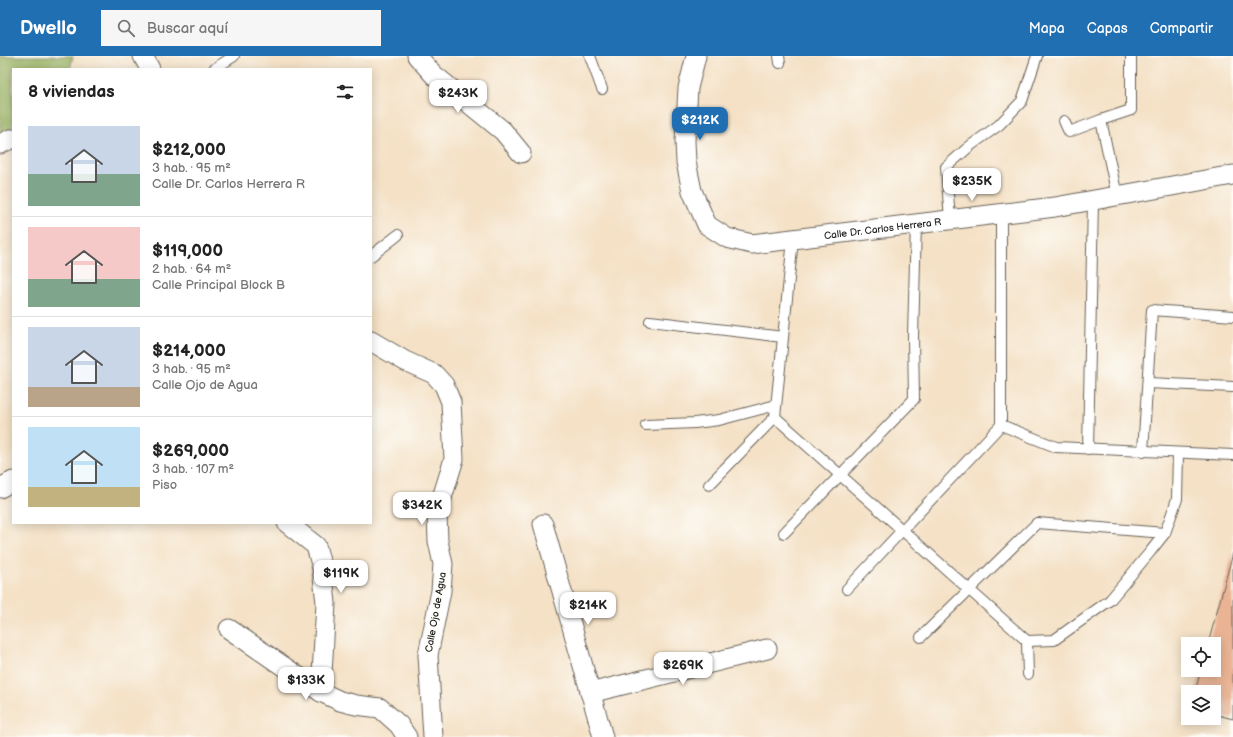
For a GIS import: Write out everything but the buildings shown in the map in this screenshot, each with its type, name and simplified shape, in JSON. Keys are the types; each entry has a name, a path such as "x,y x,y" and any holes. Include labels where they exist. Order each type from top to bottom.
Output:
{"street":[{"path":"143,56 149,68"},
{"path":"417,56 434,75 503,131 521,153"},
{"name":"Calle Dr. Carlos Herrera R","path":"696,56 688,88 685,141 686,162 692,191 707,225 727,238 752,244 1055,207 1233,175"},
{"path":"0,144 10,138 12,139"},
{"name":"Calle Ojo de Agua","path":"372,343 405,361 434,374 444,385 451,402 454,459 437,514 438,541 443,564 441,591 428,655 433,737"},
{"path":"0,488 12,482"},
{"path":"288,524 316,546 322,568 326,603 321,692"},
{"path":"543,524 603,737"},
{"path":"229,629 321,692 356,705 380,708 399,726 407,737"},
{"path":"590,693 767,649"}],"lane":[{"path":"215,68 220,59 234,56"},
{"path":"590,56 602,89"},
{"path":"950,220 946,167 970,146 999,125 1022,101 1037,56"},
{"path":"1064,121 1069,132 1131,110 1131,56"},
{"path":"1102,120 1117,196"},
{"path":"1088,449 1093,200"},
{"path":"846,589 1001,425 1000,214"},
{"path":"784,533 914,399 913,337 916,224"},
{"path":"372,255 398,235"},
{"path":"709,484 775,417 793,239"},
{"path":"1143,452 1152,310 1233,316"},
{"path":"650,321 783,337"},
{"path":"1148,383 1233,387"},
{"path":"646,425 719,420 776,405"},
{"path":"775,417 1027,641 1054,640 1110,600 1150,552 1165,533 1177,499 1178,454"},
{"path":"1001,425 1056,447 1178,454 1233,455"},
{"path":"921,637 1037,523 1165,533"},
{"path":"1027,641 1028,674"}],"green space":[{"path":"0,56 73,56 70,68 12,68 12,127 0,132"}]}
